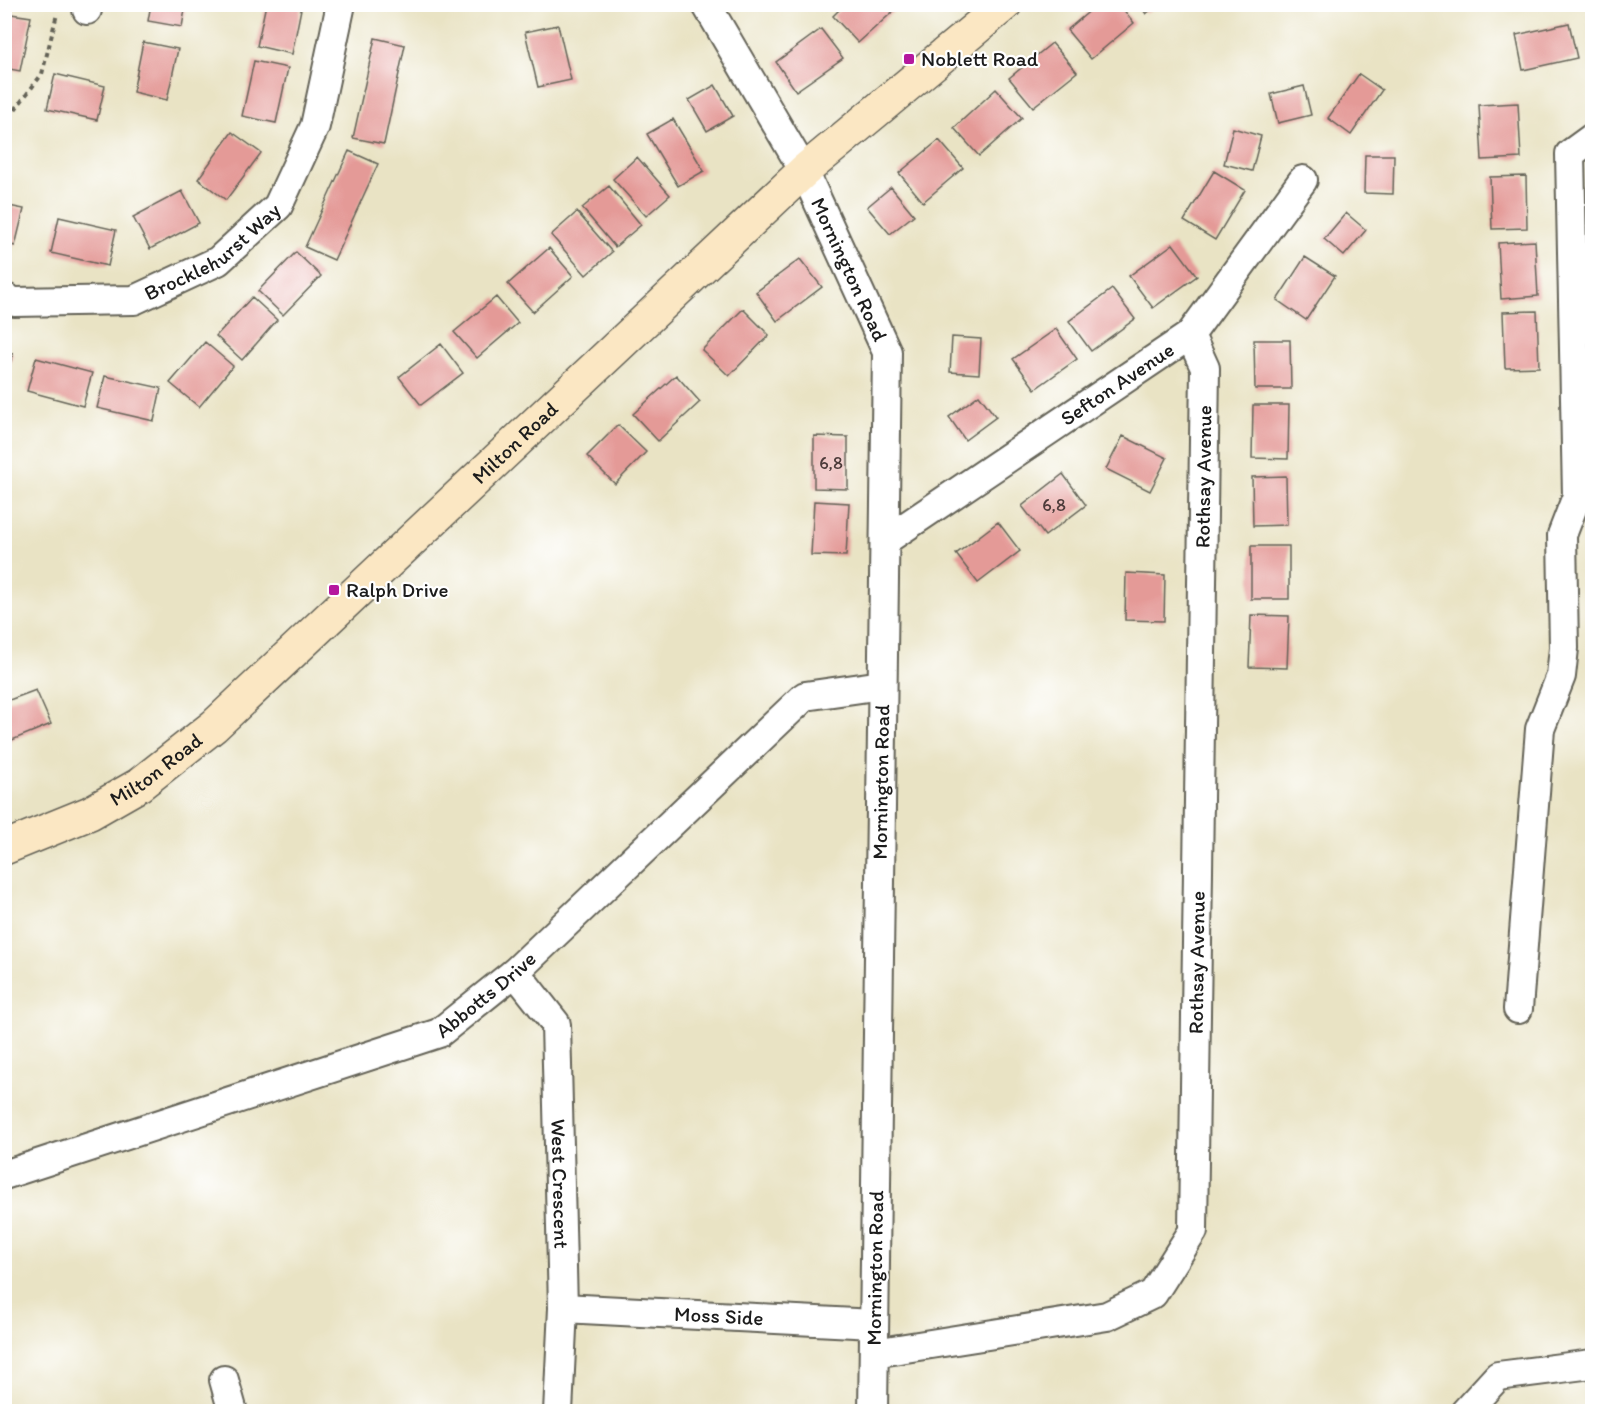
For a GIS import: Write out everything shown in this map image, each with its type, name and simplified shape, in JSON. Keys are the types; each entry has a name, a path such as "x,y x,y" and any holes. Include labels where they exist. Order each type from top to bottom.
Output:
{"street":[{"name":"Brocklehurst Way","path":"4,297 14,302 134,300 218,261 278,206 315,126 341,4"},
{"path":"706,4 804,171"},
{"name":"Milton Road","path":"4,848 90,813 129,790 214,726 804,171 1005,4"},
{"path":"1518,1009 1540,729 1561,676 1564,648 1562,535 1585,496 1570,154 1592,138"},
{"name":"Mornington Road","path":"804,171 887,352 873,1412"},
{"name":"Sefton Avenue","path":"885,540 1190,335 1303,180"},
{"name":"Rothsay Avenue","path":"874,1353 1107,1316 1153,1294 1192,1231 1205,368 1190,335"},
{"name":"Abbotts Drive","path":"4,1175 439,1033 515,972 805,696 882,685"},
{"name":"West Crescent","path":"515,972 556,1024 563,1308 558,1412"},
{"name":"Moss Side","path":"563,1308 874,1324"},
{"path":"1465,1412 1498,1376 1593,1364"},
{"path":"224,1380 233,1412"}],"path":[{"path":"4,124 42,74 59,6 87,7"}],"building":[{"path":"151,4 186,4 182,27 148,21"},
{"path":"266,4 302,4 292,54 257,46"},
{"path":"845,4 898,4 899,6 858,43 833,16"},
{"path":"1098,4 1119,4 1134,23 1091,59 1067,30"},
{"path":"1139,4 1158,4 1146,14"},
{"path":"4,13 31,17 20,71 4,68"},
{"path":"1569,23 1577,58 1523,70 1516,35"},
{"path":"558,25 571,80 538,87 525,32"},
{"path":"821,29 843,58 796,91 776,62"},
{"path":"375,38 405,45 384,144 353,138"},
{"path":"143,42 178,49 167,100 133,92"},
{"path":"1052,43 1077,72 1033,107 1009,78"},
{"path":"254,61 288,68 276,123 242,116"},
{"path":"55,74 105,86 97,120 47,109"},
{"path":"1359,74 1382,90 1351,135 1328,118"},
{"path":"715,85 733,116 707,131 689,100"},
{"path":"1304,86 1311,115 1278,123 1271,94"},
{"path":"996,89 1022,118 979,156 954,128"},
{"path":"1518,103 1521,158 1482,160 1479,105"},
{"path":"673,119 704,171 678,186 647,134"},
{"path":"1233,128 1261,136 1252,171 1224,164"},
{"path":"232,132 261,153 226,200 198,179"},
{"path":"939,140 963,168 923,202 899,173"},
{"path":"349,151 378,164 334,260 305,247"},
{"path":"1365,155 1394,155 1393,194 1364,193"},
{"path":"637,157 670,195 646,216 613,179"},
{"path":"1214,171 1245,190 1215,240 1184,221"},
{"path":"1526,176 1527,228 1492,229 1490,177"},
{"path":"609,186 641,225 615,247 582,208"},
{"path":"891,187 914,215 890,234 867,207"},
{"path":"182,191 199,223 150,249 133,217"},
{"path":"4,205 24,209 15,246 4,243"},
{"path":"577,212 612,252 586,275 551,235"},
{"path":"1346,213 1366,230 1344,256 1324,239"},
{"path":"59,217 116,230 108,266 51,253"},
{"path":"1535,241 1538,296 1501,299 1498,243"},
{"path":"1173,244 1197,276 1153,308 1129,276"},
{"path":"549,248 573,276 533,312 508,284"},
{"path":"296,252 321,276 283,315 258,291"},
{"path":"1305,257 1335,276 1306,320 1277,300"},
{"path":"800,259 822,287 777,321 756,292"},
{"path":"1112,289 1135,319 1091,351 1069,321"},
{"path":"252,297 277,320 242,360 216,336"},
{"path":"496,297 518,323 477,358 454,332"},
{"path":"743,309 769,335 729,376 702,350"},
{"path":"1537,311 1539,367 1505,368 1503,312"},
{"path":"1056,329 1077,359 1035,389 1013,359"},
{"path":"952,337 981,339 979,374 950,372"},
{"path":"1254,340 1290,340 1291,389 1255,389"},
{"path":"205,342 233,366 199,407 170,383"},
{"path":"441,344 463,373 421,405 399,377"},
{"path":"5,351 13,354 5,379"},
{"path":"36,358 92,373 83,406 27,391"},
{"path":"676,375 700,402 658,441 633,414"},
{"path":"105,376 161,388 154,421 97,408"},
{"path":"979,395 996,417 965,440 949,417"},
{"path":"1253,405 1289,405 1288,459 1252,458"},
{"path":"618,425 646,452 615,484 587,456"},
{"path":"814,436 848,437 848,489 814,488"},
{"path":"1123,436 1167,458 1150,491 1106,469"},
{"path":"1063,474 1086,505 1045,536 1022,506"},
{"path":"1286,476 1287,525 1253,526 1252,477"},
{"path":"814,501 849,503 846,556 811,555"},
{"path":"998,522 1020,551 978,583 956,554"},
{"path":"1251,546 1289,546 1289,599 1251,599"},
{"path":"1126,573 1165,575 1164,621 1125,620"},
{"path":"1251,615 1289,616 1287,668 1249,667"},
{"path":"36,690 51,724 5,743 4,702"}],"place":[{"name":"Noblett Road","path":"909,59"},
{"name":"Ralph Drive","path":"334,590"}]}
